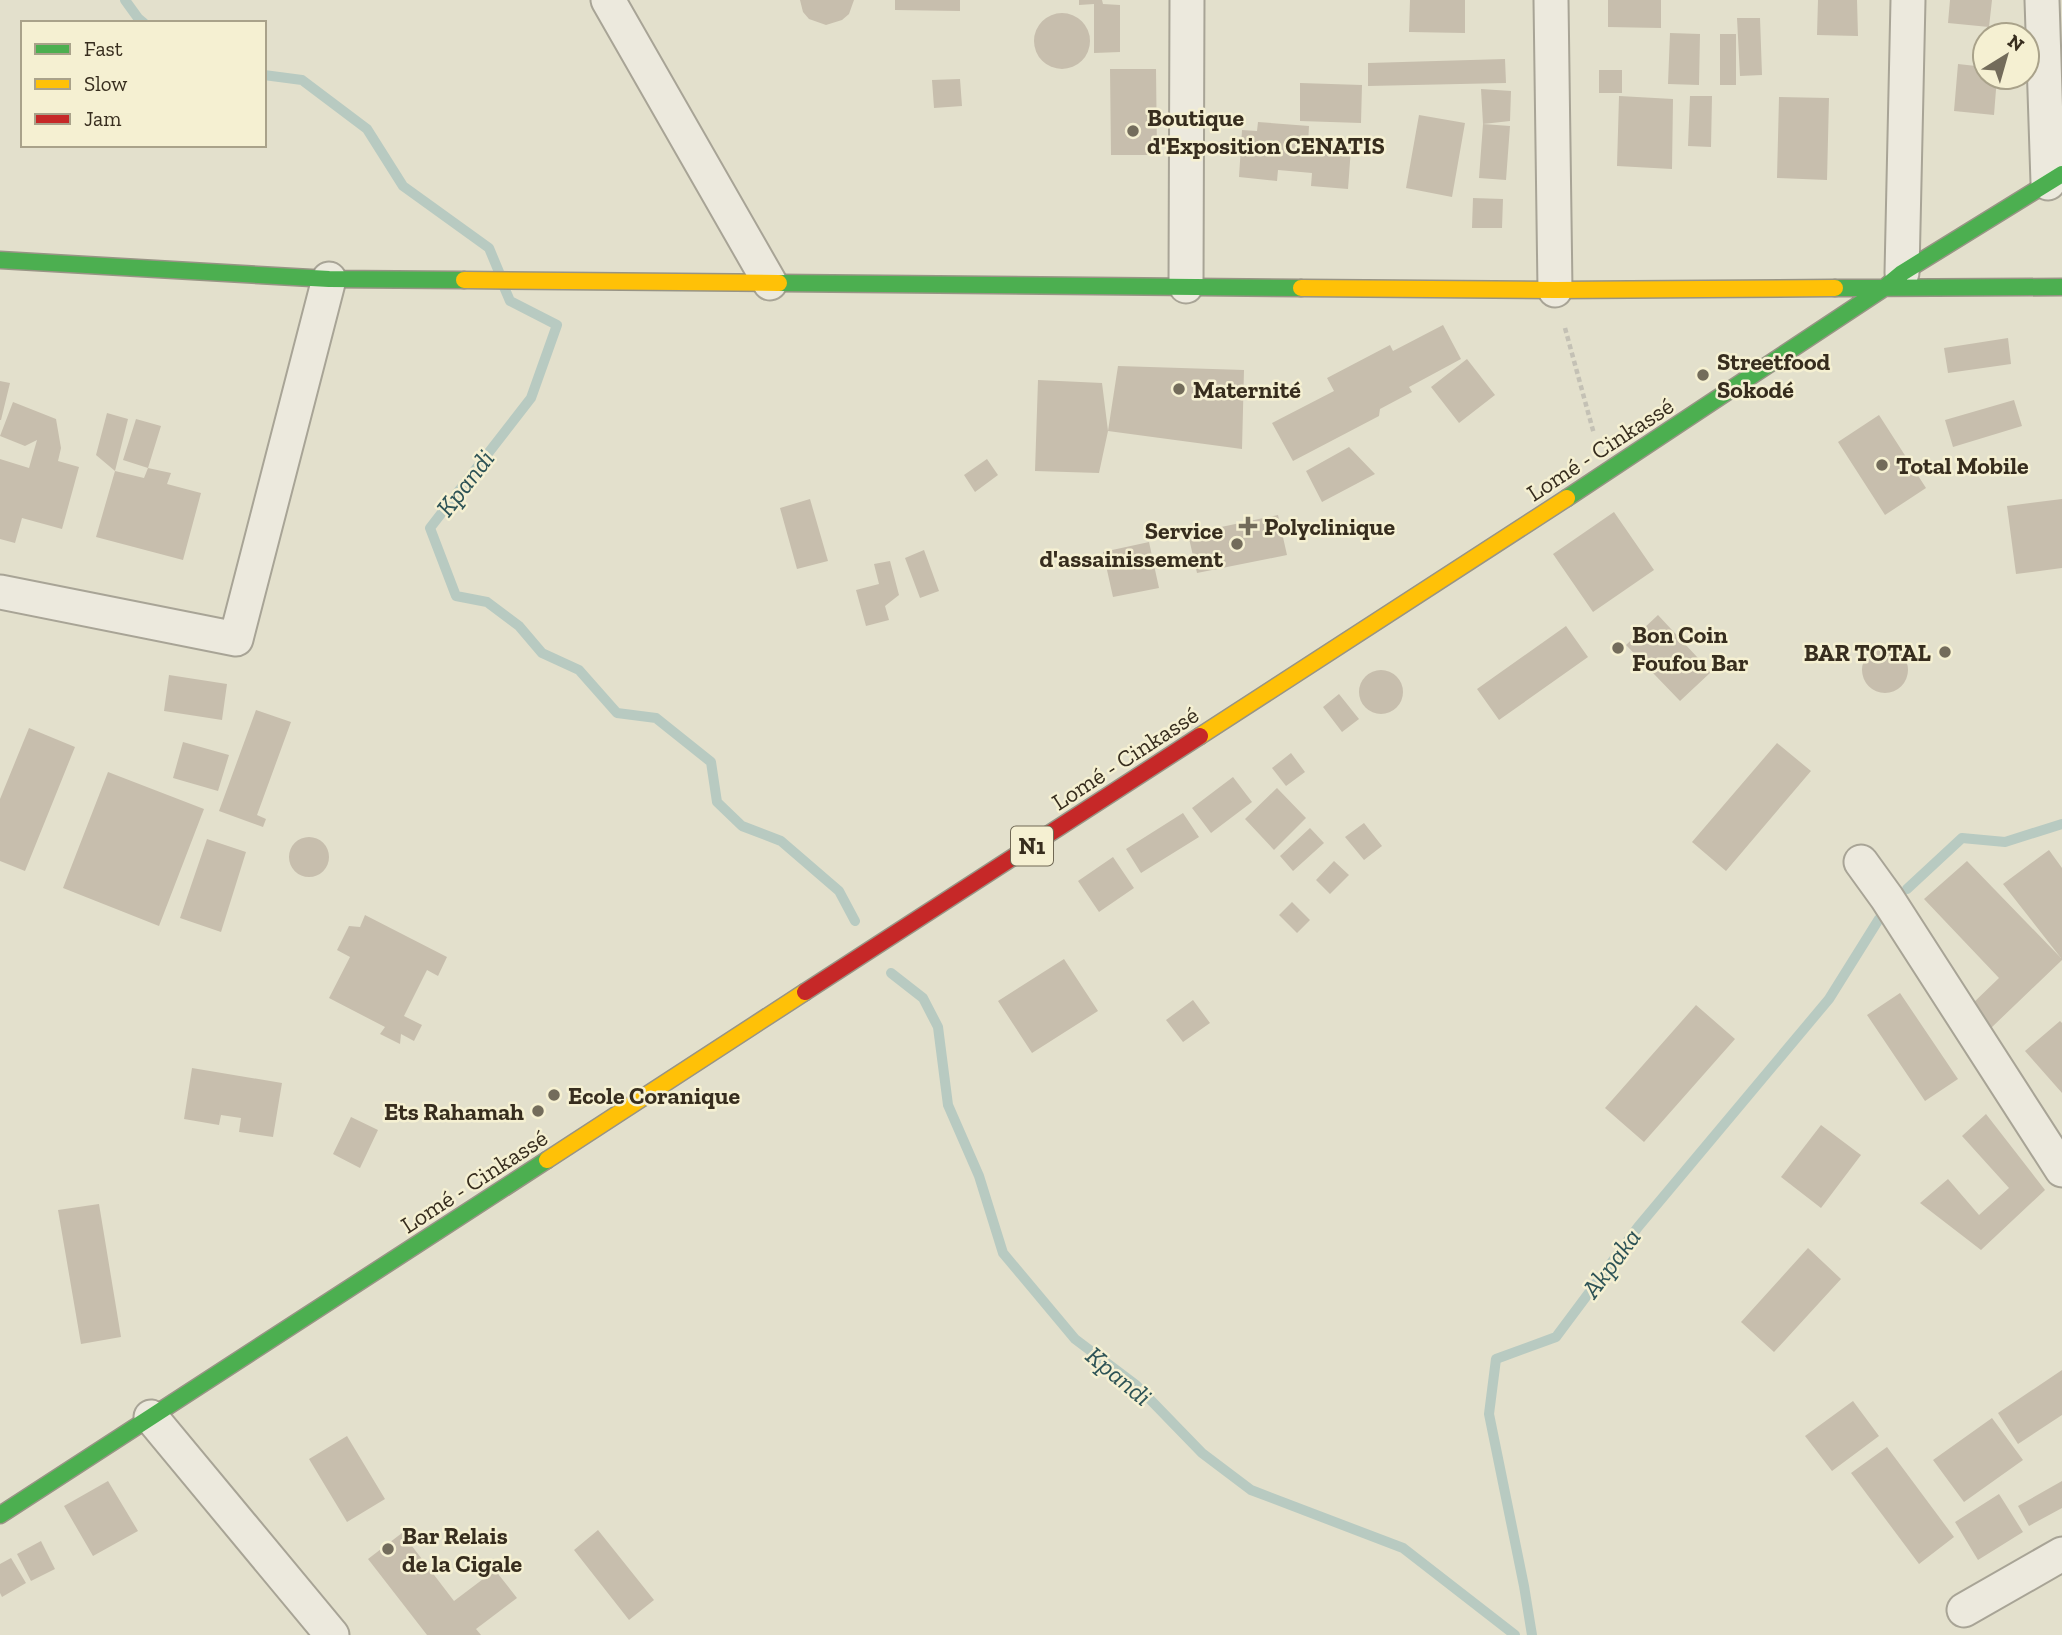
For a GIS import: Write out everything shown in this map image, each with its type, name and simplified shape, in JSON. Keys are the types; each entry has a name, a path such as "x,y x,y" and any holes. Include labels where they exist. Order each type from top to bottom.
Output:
{"main road":[{"name":"Lomé - Cinkassé","path":"0,1514 1605,474 1893,281 2055,178"},
{"path":"0,260 329,279 474,281 1555,290 1893,281 2062,287"}],"street":[{"path":"608,0 770,283"},
{"path":"1186,286 1187,0"},
{"path":"1551,0 1555,290"},
{"path":"1893,281 1908,0"},
{"path":"2042,0 2055,178"},
{"path":"0,592 236,639 329,279"},
{"path":"1861,862 2062,1170"},
{"path":"151,1418 332,1635"},
{"path":"1964,1610 2062,1554"}],"path":[{"path":"1555,290 1605,474"}],"building":[{"path":"800,0 854,0 849,14 842,20 826,25 809,19 803,12"},
{"path":"895,0 960,0 960,11 895,10"},
{"path":"1079,0 1102,0 1103,4 1120,5 1120,52 1094,53 1094,4 1079,5"},
{"path":"1410,0 1465,0 1465,33 1409,32"},
{"path":"1608,0 1661,0 1661,28 1608,27"},
{"path":"1818,0 1857,0 1858,36 1817,35"},
{"path":"1950,0 1992,0 1990,21 1971,21 1971,25 1948,23"},
{"path":"1056,13 1068,13 1078,17 1086,25 1090,41 1086,57 1078,65 1068,69 1056,69 1046,65 1038,57 1034,47 1034,35 1038,25 1046,17"},
{"path":"1737,18 1760,18 1762,75 1740,76"},
{"path":"1670,33 1700,34 1699,85 1668,84"},
{"path":"1720,34 1736,34 1736,85 1720,85"},
{"path":"1505,59 1506,83 1368,86 1368,63"},
{"path":"1958,64 1971,65 1971,91 1996,91 1994,115 1954,111"},
{"path":"1110,69 1156,69 1157,155 1111,155"},
{"path":"1599,70 1622,70 1622,93 1599,93"},
{"path":"960,79 962,106 934,108 932,80"},
{"path":"1300,83 1362,85 1361,123 1300,121"},
{"path":"1481,89 1511,91 1510,121 1483,124"},
{"path":"1619,96 1673,99 1672,169 1617,166"},
{"path":"1690,96 1712,96 1711,147 1688,146"},
{"path":"1779,97 1829,98 1827,180 1777,178"},
{"path":"1419,115 1465,123 1452,197 1406,188"},
{"path":"1258,122 1309,126 1308,145 1351,148 1348,189 1311,186 1312,173 1278,170 1277,181 1239,177 1242,130 1257,131"},
{"path":"1483,124 1510,126 1506,180 1479,178"},
{"path":"1473,198 1503,199 1502,228 1472,228"},
{"path":"1443,325 1461,359 1409,387 1412,392 1380,409 1379,416 1293,461 1272,423 1334,391 1327,378 1390,345 1393,351"},
{"path":"2008,338 2011,364 1948,373 1944,348"},
{"path":"1467,359 1495,395 1459,423 1431,387"},
{"name":"Maternité","path":"1118,366 1244,370 1242,449 1108,431"},
{"path":"1038,380 1102,383 1108,431 1099,473 1035,471"},
{"path":"0,381 10,383 1,420 0,420"},
{"path":"2014,400 2022,426 1953,447 1945,420"},
{"path":"13,402 56,419 61,448 58,461 79,467 62,529 22,518 15,543 0,539 0,459 29,468 37,440 25,446 0,436"},
{"path":"107,413 128,419 115,471 96,455"},
{"name":"Total Mobile","path":"1879,415 1926,488 1885,515 1838,442"},
{"path":"136,419 161,426 148,468 123,460"},
{"path":"1349,447 1375,474 1322,502 1306,471"},
{"path":"987,459 998,475 975,492 964,475"},
{"path":"148,468 171,473 167,484 201,493 183,560 96,537 115,471 144,478"},
{"path":"810,499 828,561 797,569 780,508"},
{"path":"2062,499 2062,568 2016,574 2007,506"},
{"path":"1614,512 1654,570 1593,612 1553,554"},
{"name":"Service d'assainissement","path":"1278,515 1287,555 1197,573 1188,534"},
{"path":"1149,542 1159,588 1113,597 1103,552"},
{"path":"924,550 939,591 920,598 905,558"},
{"path":"890,561 899,595 885,606 889,620 866,626 856,590 879,584 874,564"},
{"path":"1658,615 1711,672 1680,701 1626,645"},
{"path":"1566,626 1588,657 1499,720 1477,689"},
{"path":"1885,647 1901,654 1908,670 1901,686 1885,693 1869,686 1862,670 1869,654"},
{"path":"1381,670 1390,671 1397,676 1402,683 1402,701 1397,708 1390,713 1381,714 1372,713 1365,708 1360,701 1359,692 1360,683 1365,676 1372,671"},
{"path":"169,675 227,684 222,720 164,711"},
{"path":"1339,694 1359,719 1342,732 1323,707"},
{"path":"256,710 291,722 257,815 266,819 263,827 219,811"},
{"path":"29,728 75,747 25,871 0,861 0,799"},
{"path":"183,742 229,755 218,791 173,778"},
{"path":"1777,743 1811,771 1726,871 1692,842"},
{"path":"1291,753 1305,772 1286,786 1272,768"},
{"path":"108,772 204,809 159,926 63,888"},
{"path":"1233,777 1252,802 1211,833 1192,808"},
{"path":"1277,788 1306,818 1274,850 1245,819"},
{"path":"1183,813 1199,837 1141,873 1126,849"},
{"path":"1364,823 1382,846 1364,860 1345,837"},
{"path":"1310,828 1324,843 1293,871 1280,856"},
{"path":"309,837 323,843 329,857 323,871 309,877 295,871 289,857 295,843"},
{"path":"207,839 246,852 221,932 180,918"},
{"path":"2049,850 2062,868 2062,960 1991,1028 1970,1006 1999,978 1924,899 1967,861 2061,958 2003,884"},
{"path":"1113,857 1134,888 1099,912 1078,881"},
{"path":"1334,861 1349,875 1330,894 1316,880"},
{"path":"1292,902 1310,920 1297,933 1279,915"},
{"path":"365,915 447,957 438,976 427,970 404,1016 422,1025 414,1041 401,1034 400,1044 380,1034 385,1027 329,998 350,957 337,950 349,926 360,927"},
{"path":"1064,959 1098,1011 1032,1053 998,1001"},
{"path":"1900,993 1958,1079 1925,1101 1867,1015"},
{"path":"1193,1000 1210,1023 1183,1042 1166,1020"},
{"path":"1696,1005 1735,1039 1644,1142 1605,1108"},
{"path":"2060,1021 2062,1023 2062,1093 2025,1051"},
{"path":"192,1068 282,1083 273,1137 239,1132 241,1118 221,1115 219,1125 184,1119"},
{"path":"1986,1114 2045,1190 1981,1250 1920,1203 1948,1179 1979,1215 2009,1188 1962,1136"},
{"path":"351,1117 378,1130 360,1168 333,1154"},
{"path":"1821,1125 1861,1155 1821,1208 1781,1177"},
{"path":"99,1204 121,1337 81,1344 58,1210"},
{"path":"1808,1248 1841,1279 1774,1352 1741,1322"},
{"path":"2062,1370 2062,1415 2018,1444 1998,1413"},
{"path":"1853,1401 1879,1436 1832,1471 1805,1436"},
{"path":"1992,1418 2023,1460 1964,1502 1933,1460"},
{"path":"347,1436 385,1499 347,1522 309,1459"},
{"path":"1887,1447 1954,1537 1919,1564 1851,1473"},
{"path":"108,1481 138,1531 93,1556 64,1506"},
{"path":"2062,1481 2062,1508 2029,1526 2018,1506"},
{"path":"1999,1494 2023,1532 1978,1560 1955,1522"},
{"path":"598,1530 654,1600 629,1620 574,1550"},
{"path":"402,1533 454,1601 495,1570 517,1598 476,1629 481,1635 427,1635 368,1559"},
{"path":"41,1541 55,1569 31,1581 17,1554"},
{"path":"11,1558 26,1583 2,1597 0,1564"}],"waterway":[{"name":"Kpandi","path":"125,0 142,21"},
{"name":"Kpandi","path":"266,75 302,80 367,129 403,186 489,248 499,272"},
{"name":"Kpandi","path":"504,287 510,301 557,325 531,398 430,528 456,596 487,602 519,626 542,653 579,670 617,713 656,718 711,762 717,802 742,826 781,841 839,891 855,921"},
{"name":"Akpaka","path":"1907,889 1962,838 2005,842 2062,824"},
{"name":"Akpaka","path":"1532,1635 1489,1414 1496,1359 1556,1337 1638,1227 1829,999 1879,919"},
{"name":"Kpandi","path":"891,973 923,998 938,1027 948,1105 979,1176 1003,1253 1075,1339 1136,1385 1202,1453 1251,1490 1403,1548 1515,1635"}],"traffic: fast":[{"path":"1567,498 1884,288 1902,273 2062,174"},
{"path":"0,260 329,279 464,280"},
{"path":"779,283 1301,288"},
{"path":"1835,288 2062,287"},
{"path":"0,1515 547,1160"}],"traffic: slow":[{"path":"464,280 779,283"},
{"path":"1301,288 1835,288"},
{"path":"1200,736 1567,498"},
{"path":"547,1160 805,992"}],"traffic: jam":[{"path":"805,992 1200,736"}],"place":[{"name":"Boutique d'Exposition CENATIS","path":"1133,131"},
{"name":"Streetfood Sokodé","path":"1703,375"},
{"name":"Maternité","path":"1179,389"},
{"name":"Total Mobile","path":"1882,465"},
{"name":"Polyclinique","path":"1248,526"},
{"name":"Service d'assainissement","path":"1237,544"},
{"name":"Bon Coin Foufou Bar","path":"1618,648"},
{"name":"BAR TOTAL","path":"1945,652"},
{"name":"Ecole Coranique","path":"554,1095"},
{"name":"Ets Rahamah","path":"538,1111"},
{"name":"Bar Relais de la Cigale","path":"388,1549"}]}
